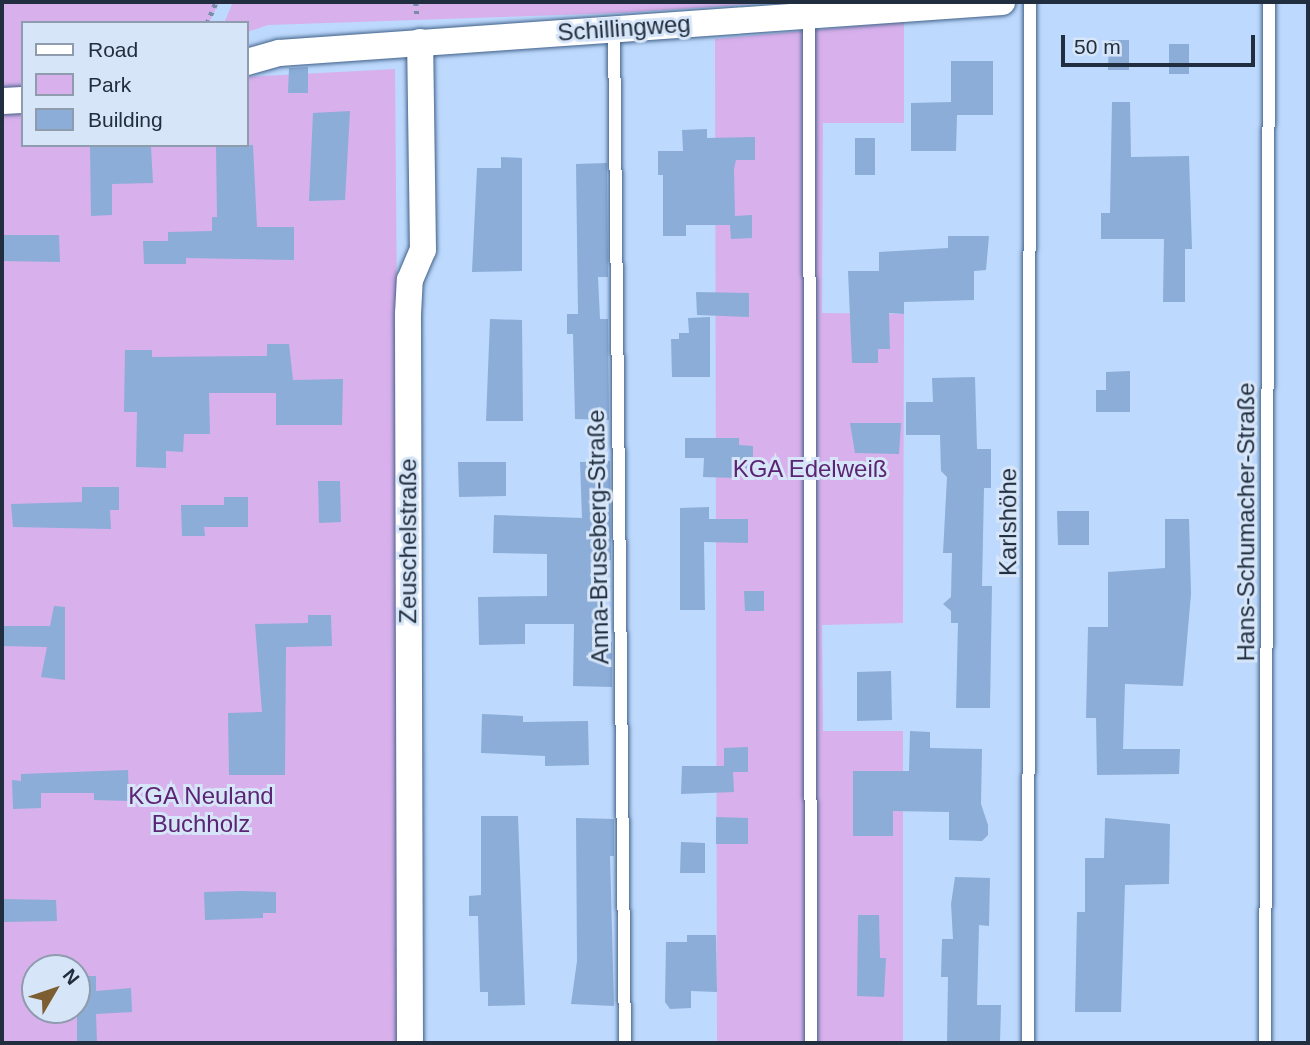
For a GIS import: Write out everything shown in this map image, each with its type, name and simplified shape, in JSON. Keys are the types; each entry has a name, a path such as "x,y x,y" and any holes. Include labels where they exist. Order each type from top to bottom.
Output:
{"street":[{"name":"Schillingweg","path":"248,62 279,53 614,30 809,13 1002,2"},
{"name":"Zeuschelstraße","path":"410,1043 408,314 410,280 423,250 420,42"},
{"path":"2,101 21,100"}],"lane":[{"name":"Karlshöhe","path":"1028,1043 1030,2"},
{"name":"Hans-Schumacher-Straße","path":"1265,1043 1269,2"},
{"path":"809,13 811,1043"},
{"name":"Anna-Bruseberg-Straße","path":"614,30 625,1043"}],"path":[{"path":"208,21 216,2"}],"green space":[{"name":"KGA Neuland Buchholz","path":"2,2 219,2 210,21 21,21 21,147 248,147 248,77 395,69 403,1043 2,1043"},
{"path":"233,2 788,2 619,13 268,25 248,32 248,21 225,21"},
{"name":"KGA Edelweiß","path":"904,22 904,123 823,123 822,313 904,314 903,623 822,625 823,731 903,731 903,1043 717,1043 715,39"}],"building":[{"path":"1109,40 1129,40 1129,70 1108,70"},
{"path":"1169,44 1189,44 1189,74 1169,74"},
{"path":"951,61 993,61 993,115 957,115 956,151 911,151 911,103 951,102"},
{"path":"308,67 308,93 288,93 289,68"},
{"path":"1112,102 1130,102 1131,157 1189,156 1192,249 1185,249 1185,302 1163,302 1164,239 1101,239 1101,213 1110,213"},
{"path":"350,111 345,200 309,201 313,113"},
{"path":"707,129 707,138 755,137 755,160 736,160 734,169 735,216 752,215 752,238 731,239 730,225 686,225 686,236 663,236 663,175 658,175 658,151 683,151 682,130"},
{"path":"855,138 875,138 875,175 855,175"},
{"path":"253,145 257,227 294,227 294,260 186,258 186,264 144,264 143,241 168,241 168,232 212,231 212,217 217,217 216,147"},
{"path":"90,147 151,147 153,183 112,184 112,215 91,216"},
{"path":"501,157 522,158 522,271 472,272 477,168 501,168"},
{"path":"607,163 608,277 598,277 600,319 608,319 609,420 575,419 573,334 567,334 567,314 578,314 576,164"},
{"path":"2,235 59,235 60,262 2,261"},
{"path":"948,236 989,236 986,270 974,271 974,300 904,302 904,314 889,313 890,349 878,349 878,363 852,363 848,271 879,271 879,252 948,248"},
{"path":"696,292 749,293 749,317 697,315"},
{"path":"710,317 710,377 672,377 671,339 679,339 679,333 689,333 688,318"},
{"path":"490,319 522,320 523,421 486,421"},
{"path":"267,344 289,344 293,380 343,379 342,425 276,425 276,393 209,393 210,434 184,434 183,452 166,451 166,468 136,467 137,412 124,412 125,350 152,350 152,357 267,356"},
{"path":"1130,371 1130,412 1096,412 1096,390 1106,390 1106,372"},
{"path":"975,377 977,449 991,449 991,488 984,488 982,586 992,586 990,708 956,708 958,623 951,623 951,611 943,604 951,597 952,553 943,553 947,477 941,471 940,435 906,435 906,402 933,402 932,378"},
{"path":"850,423 901,423 899,454 855,453"},
{"path":"685,438 739,438 739,445 753,446 753,468 737,468 738,478 703,477 704,458 685,458"},
{"path":"610,461 611,560 602,560 604,642 612,642 612,687 573,686 574,624 525,624 525,644 479,645 478,597 547,596 547,554 493,553 494,515 582,518 580,462"},
{"path":"458,462 506,462 506,496 459,497"},
{"path":"318,481 340,481 341,522 319,523"},
{"path":"82,487 119,487 119,510 110,510 111,529 13,527 11,504 82,502"},
{"path":"224,497 248,497 248,527 204,527 205,536 182,536 181,505 224,505"},
{"path":"709,507 709,519 748,519 748,543 704,542 705,610 680,610 680,508"},
{"path":"1057,511 1089,511 1089,545 1058,545"},
{"path":"1165,519 1189,519 1191,594 1183,686 1125,684 1123,749 1180,749 1179,774 1097,775 1096,718 1086,718 1088,627 1108,627 1108,572 1165,568"},
{"path":"744,591 764,591 764,611 745,611"},
{"path":"54,606 65,607 65,680 41,677 47,647 2,646 2,626 50,626"},
{"path":"308,615 331,615 332,646 286,647 285,775 229,775 228,713 262,712 255,624 308,623"},
{"path":"891,671 892,720 857,721 857,672"},
{"path":"482,714 523,716 523,722 588,721 589,765 545,766 545,756 481,753"},
{"path":"910,731 930,732 930,748 982,749 981,804 988,825 988,835 982,841 949,840 949,812 893,811 893,836 853,836 853,771 909,771"},
{"path":"748,747 748,772 733,772 734,792 681,794 682,766 724,766 724,748"},
{"path":"128,770 129,801 94,800 94,793 41,793 41,808 13,809 12,780 21,781 21,774"},
{"path":"481,816 518,816 525,1005 488,1006 488,992 480,992 478,916 469,916 469,896 481,895"},
{"path":"716,817 748,818 748,844 716,844"},
{"path":"576,818 614,819 614,856 610,856 614,1006 571,1004 577,961"},
{"path":"1105,818 1170,824 1169,884 1125,885 1121,1012 1075,1012 1077,912 1085,912 1085,858 1104,858"},
{"path":"681,842 705,843 705,873 680,873"},
{"path":"955,877 990,878 989,926 979,925 977,1005 1001,1005 1000,1043 947,1043 948,977 941,977 942,939 953,939 951,904"},
{"path":"204,892 276,892 276,913 263,913 263,918 205,920"},
{"path":"2,899 56,900 57,921 2,922"},
{"path":"858,915 879,915 880,958 886,958 884,997 857,996"},
{"path":"687,935 716,935 717,992 691,991 691,1008 670,1009 665,1002 666,942 687,942"},
{"path":"91,976 96,976 96,991 131,988 132,1012 96,1014 97,1043 77,1043 77,1024 91,1024"}]}
